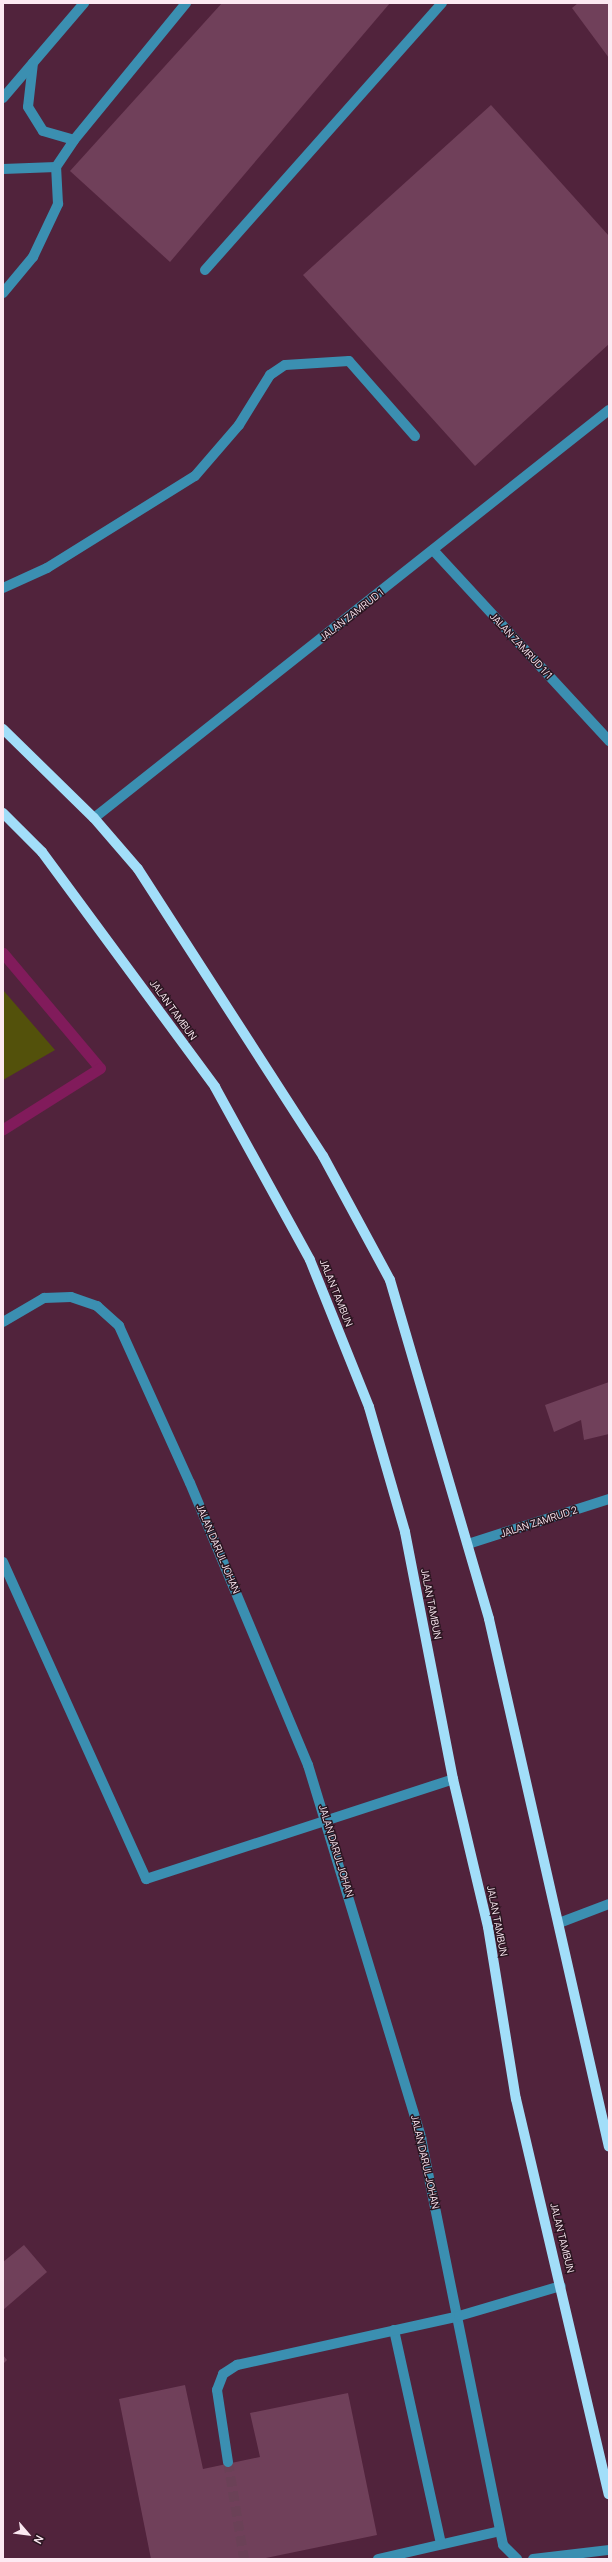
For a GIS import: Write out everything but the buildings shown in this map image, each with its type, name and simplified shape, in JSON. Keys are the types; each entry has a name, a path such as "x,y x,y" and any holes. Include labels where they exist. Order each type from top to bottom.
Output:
{"main road":[{"path":"3,729 94,818 138,869 323,1156 390,1280 468,1544 559,1924 609,2147"},
{"name":"JALAN TAMBUN","path":"3,813 42,852 215,1087 310,1260 369,1407 405,1532 453,1779 488,1927 516,2099 609,2494"}],"street":[{"path":"3,98 84,3"},
{"path":"3,293 33,257 58,204 56,168 74,140 186,3"},
{"path":"205,270 442,3"},
{"path":"33,63 28,107 43,131 74,140"},
{"path":"3,169 56,168"},
{"path":"3,588 47,568 195,476 238,425 270,375 285,365 348,361 415,436"},
{"name":"JALAN ZAMRUD 1","path":"94,818 609,410"},
{"name":"JALAN ZAMRUD 1/1","path":"433,550 609,741"},
{"name":"JALAN DARUL JOHAN","path":"3,1322 44,1298 71,1296 97,1306 119,1326 190,1483 308,1765 327,1820 420,2138 459,2316 503,2545 517,2559"},
{"name":"JALAN ZAMRUD 2","path":"468,1544 609,1499"},
{"path":"3,1562 146,1879 453,1779"},
{"path":"559,1924 609,1904"},
{"path":"228,2462 217,2390 224,2374 237,2365 459,2316 561,2286"},
{"path":"394,2330 442,2544"},
{"path":"378,2559 500,2531"},
{"path":"533,2559 545,2559 609,2550"}],"shaded area":[{"path":"3,990 55,1050 3,1080"}],"waterway":[{"path":"3,953 100,1068 3,1129"}],"tunnel":[{"path":"228,2462 244,2559"}]}
